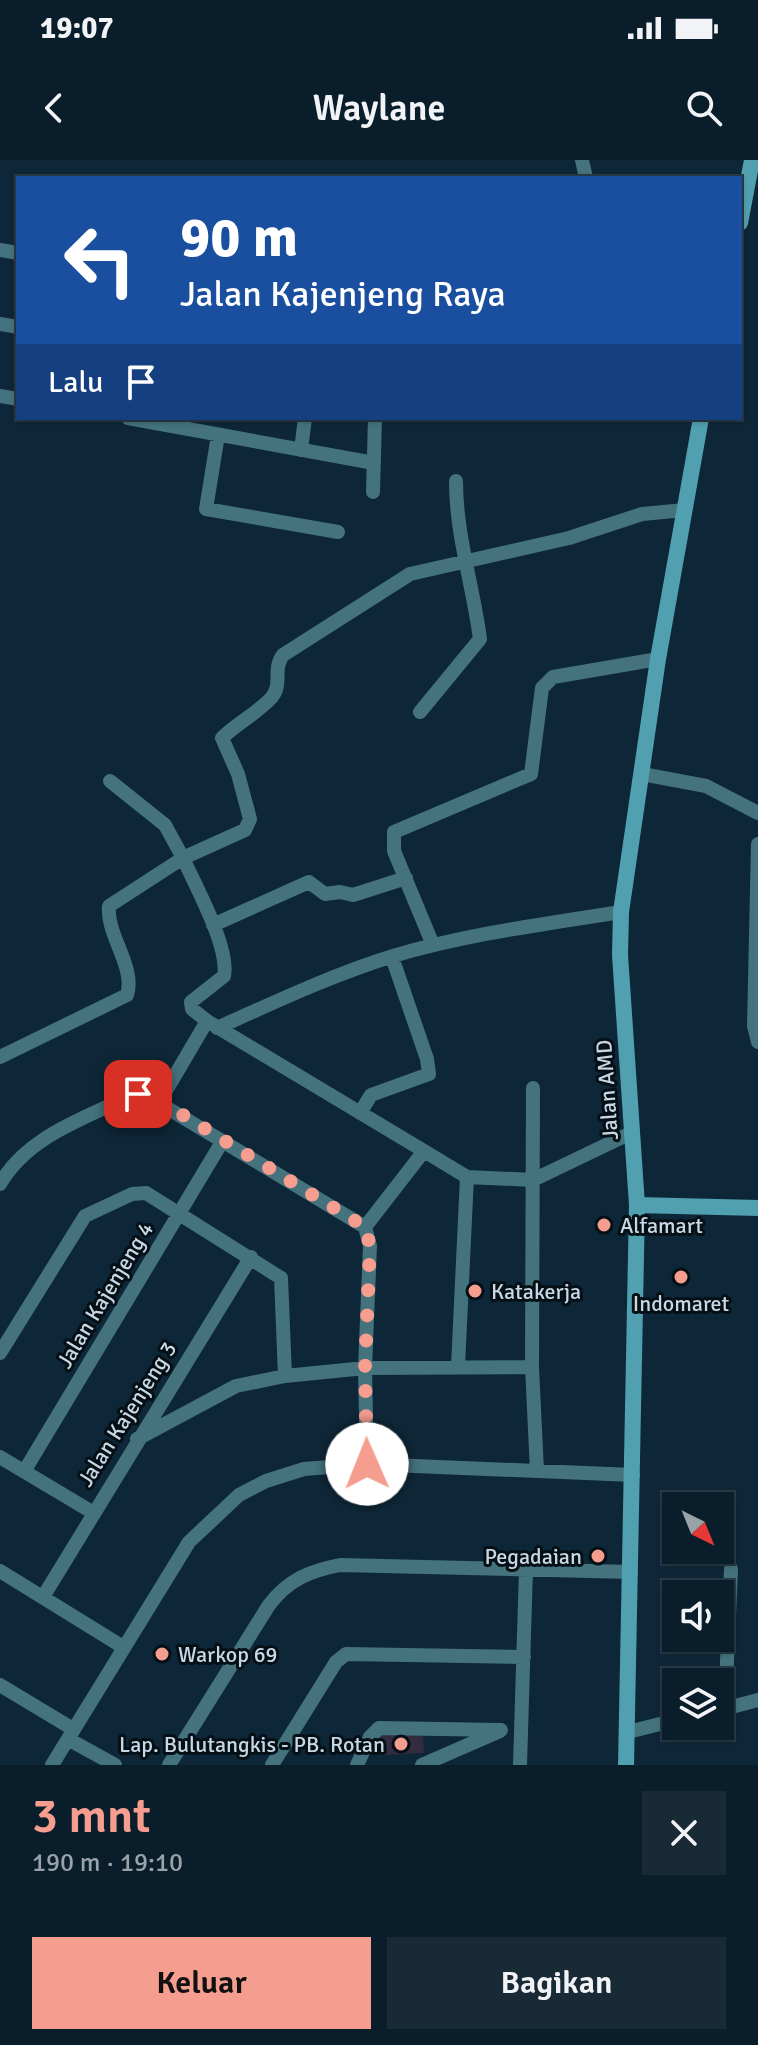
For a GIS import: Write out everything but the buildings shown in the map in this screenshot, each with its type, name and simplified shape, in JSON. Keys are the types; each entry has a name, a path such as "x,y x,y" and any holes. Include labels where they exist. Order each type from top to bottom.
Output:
{"street":[{"path":"742,218 753,192 752,160"},
{"path":"139,420 374,463"},
{"path":"301,450 305,420"},
{"path":"373,492 375,420"},
{"name":"Jalan AMD","path":"626,1765 637,1205 620,955 621,912 658,659 701,420"},
{"path":"218,435 206,509 338,532"},
{"path":"420,712 479,643 463,564 456,514 456,481"},
{"path":"0,1057 127,995 129,981 109,919 109,906 183,858 245,830 250,823 238,774 222,738 272,697 278,685 275,669 283,655 402,577 569,538 642,514 685,510"},
{"path":"433,945 394,851 394,832 533,771 542,688 547,682 563,673 658,659"},
{"path":"642,774 706,786 758,813"},
{"path":"110,781 165,825 213,925 225,972 194,998 191,1005 212,1025 467,1177 533,1180 633,1132"},
{"path":"758,844 754,1026 758,1042"},
{"path":"213,925 309,882 325,894 340,892 353,895 406,878"},
{"path":"160,1101 212,1025 327,979 433,945 621,912"},
{"path":"360,1113 371,1095 429,1074 427,1059 392,957"},
{"path":"533,1088 532,1367 537,1471"},
{"path":"0,1184 5,1164 35,1143 128,1097 144,1094 365,1227 370,1246 365,1368 367,1464"},
{"name":"Jalan Kajenjeng 4","path":"25,1470 222,1142"},
{"path":"365,1227 424,1151"},
{"path":"458,1366 467,1177"},
{"path":"0,1353 85,1216 139,1193 152,1195 251,1257 284,1282 285,1376"},
{"path":"637,1205 758,1208"},
{"name":"Jalan Kajenjeng 3","path":"43,1597 92,1512 251,1257"},
{"path":"137,1439 236,1386 285,1376 365,1368 532,1367"},
{"path":"0,1457 92,1512"},
{"path":"52,1765 189,1542 239,1495 266,1481 304,1469 367,1464 633,1475"},
{"path":"169,1765 269,1605 281,1589 298,1578 340,1565 631,1572"},
{"path":"520,1765 526,1569"},
{"path":"725,1668 731,1569"},
{"path":"0,1571 123,1647"},
{"path":"272,1765 336,1662 346,1654 524,1657"},
{"path":"0,1685 115,1765"},
{"path":"734,1706 758,1700"},
{"path":"628,1732 662,1724"},
{"path":"357,1765 370,1737 381,1727 520,1732"},
{"path":"422,1765 501,1730"}],"shaded area":[{"name":"Lap. Bulutangkis - PB. Rotan","path":"423,1733 424,1753 379,1755 378,1734"}],"place":[{"name":"Alfamart","path":"604,1225"},
{"name":"Indomaret","path":"681,1277"},
{"name":"Katakerja","path":"475,1291"},
{"name":"Pegadaian","path":"598,1556"},
{"name":"Warkop 69","path":"162,1654"},
{"name":"Lap. Bulutangkis - PB. Rotan","path":"401,1744"}],"route":[{"path":"138,1094 160,1101 222,1142 365,1227 370,1246 365,1368 367,1464"}]}
